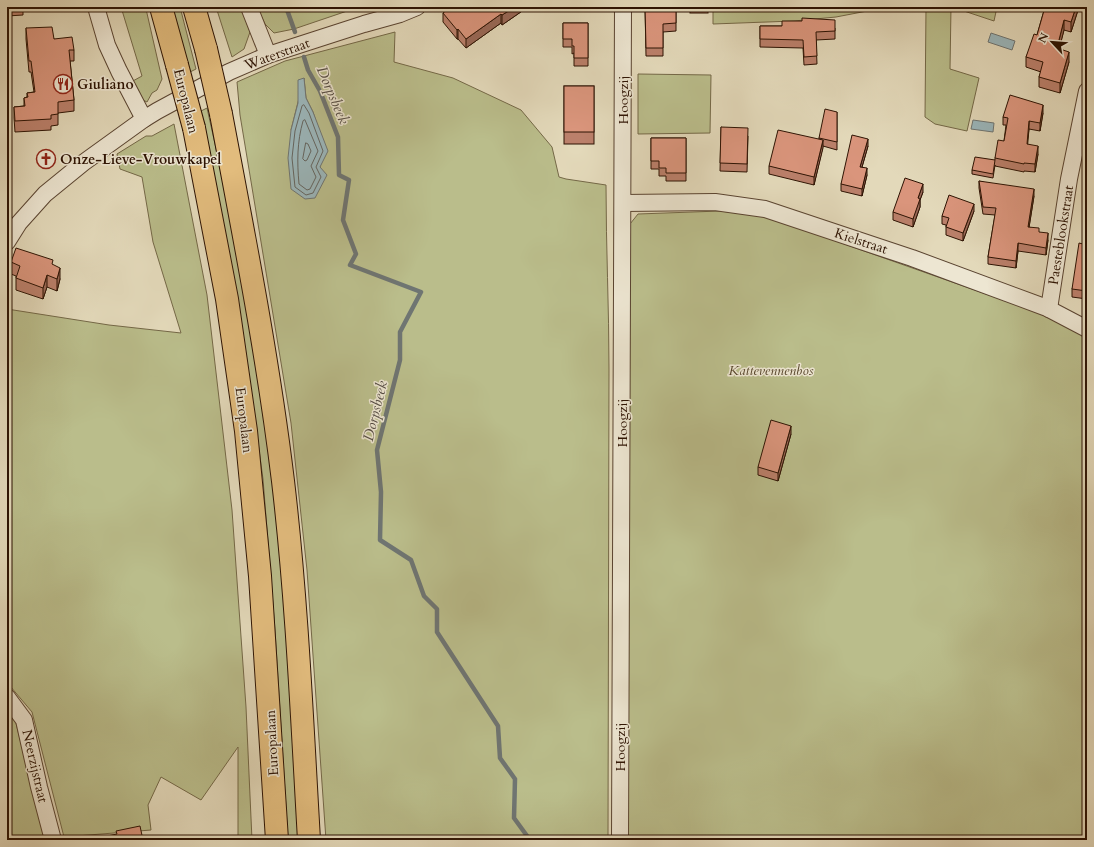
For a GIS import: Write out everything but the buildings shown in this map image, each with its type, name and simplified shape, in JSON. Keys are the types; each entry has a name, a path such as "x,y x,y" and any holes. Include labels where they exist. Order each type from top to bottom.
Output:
{"highway":[{"name":"Europalaan","path":"161,7 194,128 227,299 246,431 260,576 277,840"},
{"path":"194,7 206,49 221,114 264,343 283,481 295,603 309,840"}],"street":[{"path":"7,242 19,223 45,194 83,163 144,119 107,45 96,7"},
{"path":"249,7 268,55"},
{"name":"Waterstraat","path":"144,119 229,72 268,55 400,14 417,7"},
{"name":"Hoogzij","path":"620,840 623,7"},
{"name":"Paesteblookstraat","path":"1049,309 1069,179 1087,91"},
{"name":"Kielstraat","path":"623,203 715,202 765,209 912,258 1049,309 1087,329"},
{"name":"Neerzijstraat","path":"7,697 24,720 53,840"}],"green space":[{"path":"121,7 146,7 162,79 157,90 152,93 147,102 143,100 131,82 142,76"},
{"path":"172,7 180,7 196,69 190,72"},
{"path":"216,7 241,7 250,32 244,49 232,57"},
{"path":"257,7 359,7 294,29 274,33 265,24"},
{"path":"713,7 888,7 836,17 794,21 713,24"},
{"path":"926,7 951,7 950,69 979,78 967,131 935,124 925,117"},
{"path":"952,7 997,7 994,21"},
{"path":"395,32 394,62 453,78 521,110 552,147 559,177 606,185 609,369 608,840 326,840 307,570 291,423 240,115 237,82 285,61","holes":["304,78 306,98 313,112 319,131 320,167 291,130"]},
{"path":"638,74 711,75 710,133 638,134"},
{"path":"207,108 245,294 273,481 286,615 299,840 288,840 275,630 263,479 246,354 201,111"},
{"path":"174,124 207,295 232,510 246,707 252,840 238,840 238,747 201,800 161,777 148,805 151,830 64,837 32,712 10,686 7,673 10,651 7,616 7,309 109,325 181,333 153,242 142,177 120,169 117,154 146,136 152,136"},
{"name":"Kattevennenbos","path":"720,211 765,216 1040,313 1087,335 1087,840 628,840 630,224 638,214"},
{"path":"7,709 15,719 45,840 7,840"}],"water":[{"path":"991,33 1015,41 1012,50 988,42"},
{"path":"304,78 306,98 328,151 320,167 327,175 315,198 305,199 291,189 288,158 291,130 298,103 298,80"},
{"path":"973,120 994,123 993,132 971,129"}],"waterway":[{"name":"Dorpsbeek","path":"286,7 295,32"},
{"name":"Dorpsbeek","path":"304,57 308,70 320,91 338,137 339,175 349,180 343,220 356,254 350,265 421,292 400,332 400,360 377,450 381,492 380,540 411,560 424,596 437,609 437,632 498,726 500,758 515,779 514,818 530,840"}],"place":[{"name":"Giuliano","path":"63,84"},
{"name":"Onze-Lieve-Vrouwkapel","path":"46,159"}]}
